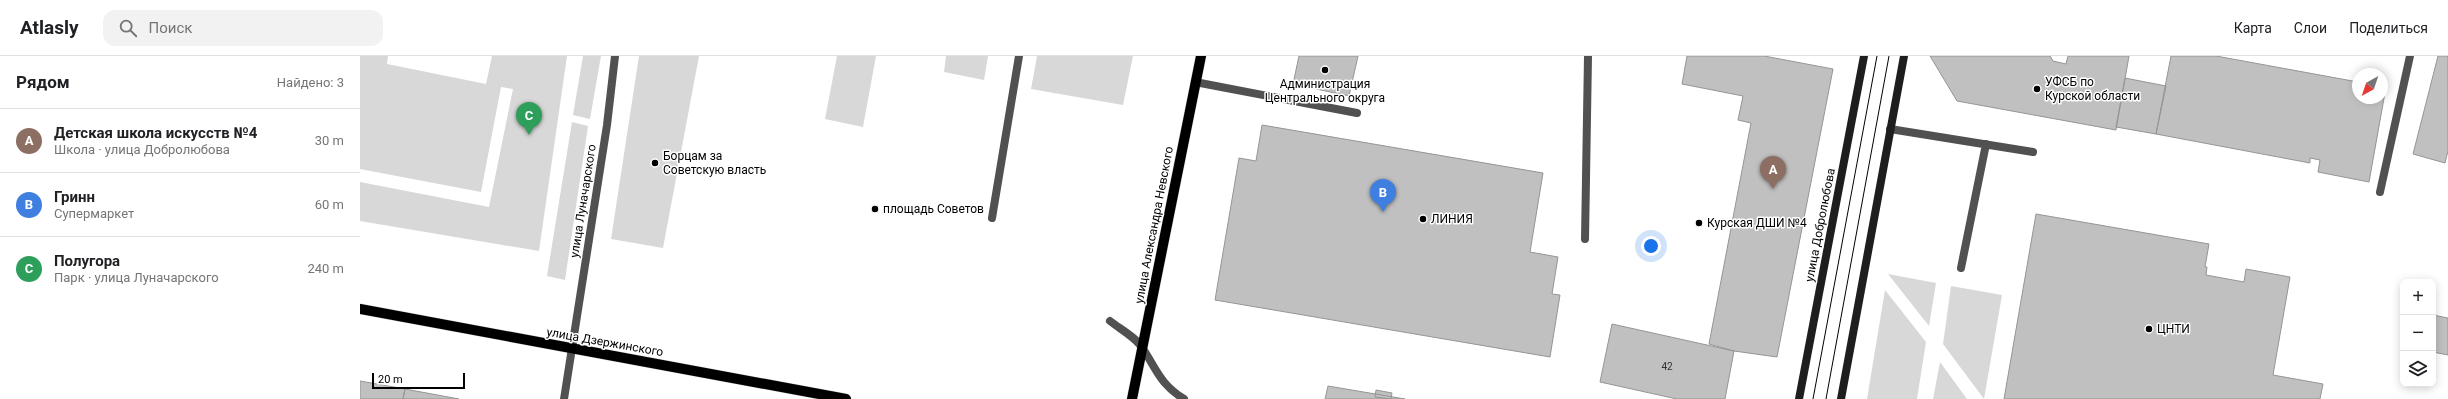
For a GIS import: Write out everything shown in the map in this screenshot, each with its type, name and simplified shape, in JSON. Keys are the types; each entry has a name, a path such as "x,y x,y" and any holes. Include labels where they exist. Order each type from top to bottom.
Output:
{"main road":[{"name":"улица Александра Невского","path":"1132,399 1201,56"},
{"name":"улица Добролюбова","path":"1799,399 1864,56"},
{"path":"1841,399 1904,56"},
{"name":"улица Дзержинского","path":"360,309 846,399"}],"street":[{"name":"улица Луначарского","path":"564,399 607,125 615,56"},
{"path":"992,218 1019,56"},
{"path":"1585,240 1588,56"},
{"path":"2380,192 2410,56"},
{"path":"1195,82 1357,113"},
{"path":"1890,129 2033,152"},
{"path":"1961,268 1986,144"},
{"path":"1110,321 1143,348 1157,374 1167,386 1184,399"}],"shaded area":[{"path":"360,56 388,56 387,64 486,84 492,56 567,56 539,251 360,221 360,182 489,207 513,89 501,87 481,192 360,169"},
{"path":"583,56 601,56 590,119 573,115"},
{"path":"639,56 699,56 663,248 611,239"},
{"path":"837,56 876,56 863,127 825,119"},
{"path":"946,56 988,56 984,80 944,72"},
{"path":"1037,56 1133,56 1123,105 1031,89"},
{"path":"572,122 588,126 565,280 547,276"},
{"path":"1888,274 1936,283 1929,326"},
{"path":"1951,286 2002,295 1984,399 1943,344"},
{"path":"1885,290 1926,342 1917,399 1867,399"},
{"path":"1940,362 1967,399 1933,399"}],"building":[{"name":"Администрация Центрального округа","path":"1299,56 1358,56 1349,96 1293,84"},
{"path":"1687,56 1764,56 1833,69 1777,357 1734,351 1709,344 1751,123 1738,120 1743,96 1682,84"},
{"name":"УФСБ по Курской области","path":"1930,56 2050,56 2053,61 2066,64 2068,56 2129,56 2116,130 1957,101"},
{"path":"2171,56 2216,56 2352,81 2352,104 2383,104 2369,182 2318,172 2320,160 2310,158 2310,163 2156,134"},
{"path":"2438,56 2448,56 2448,151 2445,163 2413,154"},
{"path":"2125,78 2166,86 2156,134 2116,127"},
{"path":"1262,125 1543,173 1530,252 1558,257 1552,294 1560,295 1550,357 1215,300 1239,158 1256,161"},
{"name":"ЦНТИ","path":"2036,214 2209,244 2205,267 2207,267 2206,275 2244,282 2246,269 2290,277 2273,375 2323,384 2320,399 2004,399"},
{"path":"2436,316 2448,318 2448,355 2436,353"},
{"path":"1612,324 1734,351 1725,399 1677,399 1600,382"},
{"path":"360,381 405,389 403,399 360,399"},
{"path":"1328,386 1405,399 1325,399"},
{"path":"405,389 459,399 403,399"},
{"path":"1376,390 1392,393 1391,399 1375,397"}],"tram line":[{"path":"1813,399 1877,56"},
{"path":"1826,399 1889,56"}],"place":[{"name":"Администрация Центрального округа","path":"1325,70"},
{"name":"УФСБ по Курской области","path":"2037,89"},
{"name":"Полугора","path":"529,135"},
{"name":"Борцам за Советскую власть","path":"655,163"},
{"name":"Детская школа искусств №4","path":"1773,189"},
{"name":"площадь Советов","path":"875,209"},
{"name":"Гринн","path":"1383,212"},
{"name":"ЛИНИЯ","path":"1423,219"},
{"name":"Курская ДШИ №4","path":"1699,223"},
{"name":"ЦНТИ","path":"2149,329"}]}
